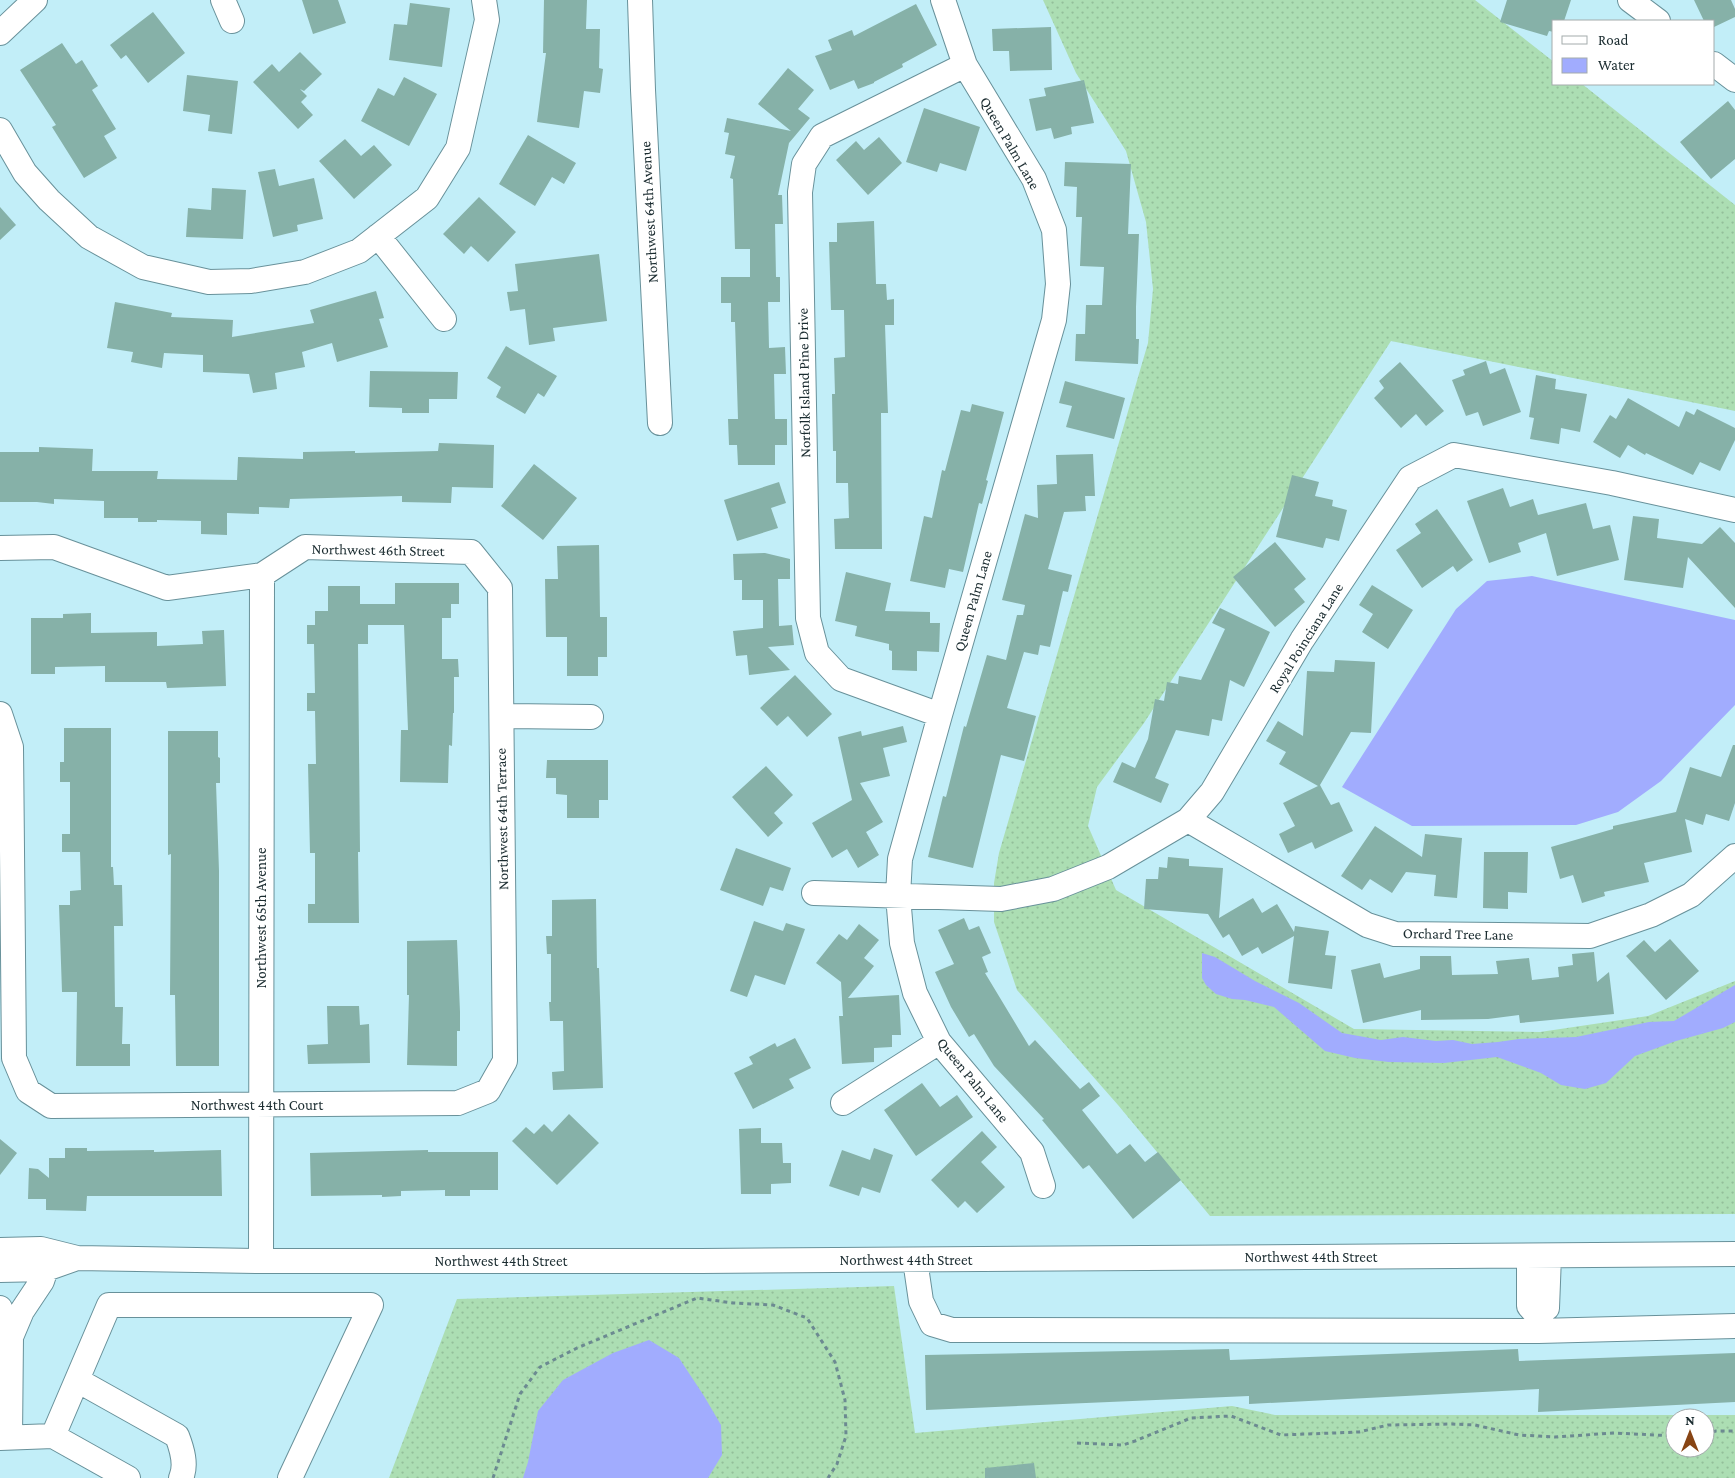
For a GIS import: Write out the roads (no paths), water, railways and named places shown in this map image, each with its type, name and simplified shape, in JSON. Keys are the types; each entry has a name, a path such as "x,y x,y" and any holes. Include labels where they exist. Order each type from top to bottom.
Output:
{"street":[{"path":"0,33 35,0"},
{"path":"0,130 25,173 49,200 89,237 143,267 209,282 251,281 305,272 359,251 427,198 458,148 487,20 484,0"},
{"name":"Northwest 64th Avenue","path":"640,0 642,90 660,423"},
{"name":"Queen Palm Lane","path":"943,0 965,65 1034,179 1054,230 1058,284 1052,327 900,859 898,896 902,943 915,993 939,1042 1032,1152 1043,1186"},
{"path":"1637,2 1657,20"},
{"name":"Norfolk Island Pine Drive","path":"940,715 841,679 817,653 808,618 800,192 804,164 822,136 965,65"},
{"path":"1715,65 1735,80"},
{"path":"378,236 444,319"},
{"name":"Royal Poinciana Lane","path":"814,893 1001,899 1053,889 1108,867 1188,820 1212,792 1302,640 1410,478 1454,455 1612,483 1735,510"},
{"name":"Northwest 46th Street","path":"0,548 54,547 167,588 262,574 305,547 471,552"},
{"name":"Northwest 64th Terrace","path":"471,552 500,588 505,1061 488,1090"},
{"name":"Northwest 65th Avenue","path":"261,1261 262,574"},
{"name":"Northwest 44th Court","path":"0,714 11,747 14,1058 28,1092 51,1106 458,1103 488,1090"},
{"path":"502,716 591,717"},
{"name":"Orchard Tree Lane","path":"1188,820 1367,925 1395,934 1590,936 1651,915 1691,895 1735,856"},
{"path":"842,1103 939,1042"},
{"name":"Northwest 44th Street","path":"0,1250 41,1249 77,1258 261,1261 916,1260 1735,1254"},
{"path":"1537,1323 1529,1306 1539,1256"},
{"name":"Northwest 44th Street","path":"0,1270 46,1269 77,1258"},
{"path":"916,1260 921,1301 932,1324 952,1330 1537,1323 1735,1326"},
{"path":"46,1269 42,1281 22,1311 11,1337 5,1438 53,1436 128,1478"},
{"path":"53,1436 110,1305 371,1305 290,1478"},
{"path":"0,1308 11,1337"},
{"path":"77,1380 177,1436 183,1450 184,1473 181,1478"}],"water":[{"path":"1532,576 1735,620 1735,705 1661,781 1618,812 1576,825 1412,826 1342,787 1456,609 1487,581"},
{"path":"1202,953 1215,957 1255,981 1299,1003 1342,1033 1381,1040 1403,1037 1436,1041 1453,1040 1472,1044 1519,1039 1576,1037 1649,1022 1674,1021 1735,985 1735,1022 1723,1028 1676,1041 1635,1056 1606,1083 1585,1089 1561,1085 1541,1073 1497,1057 1444,1063 1389,1062 1355,1058 1325,1051 1274,1007 1216,994 1206,985 1202,978"},
{"path":"649,1340 679,1358 721,1425 722,1455 708,1478 523,1478 538,1411 563,1380 613,1353"}]}
